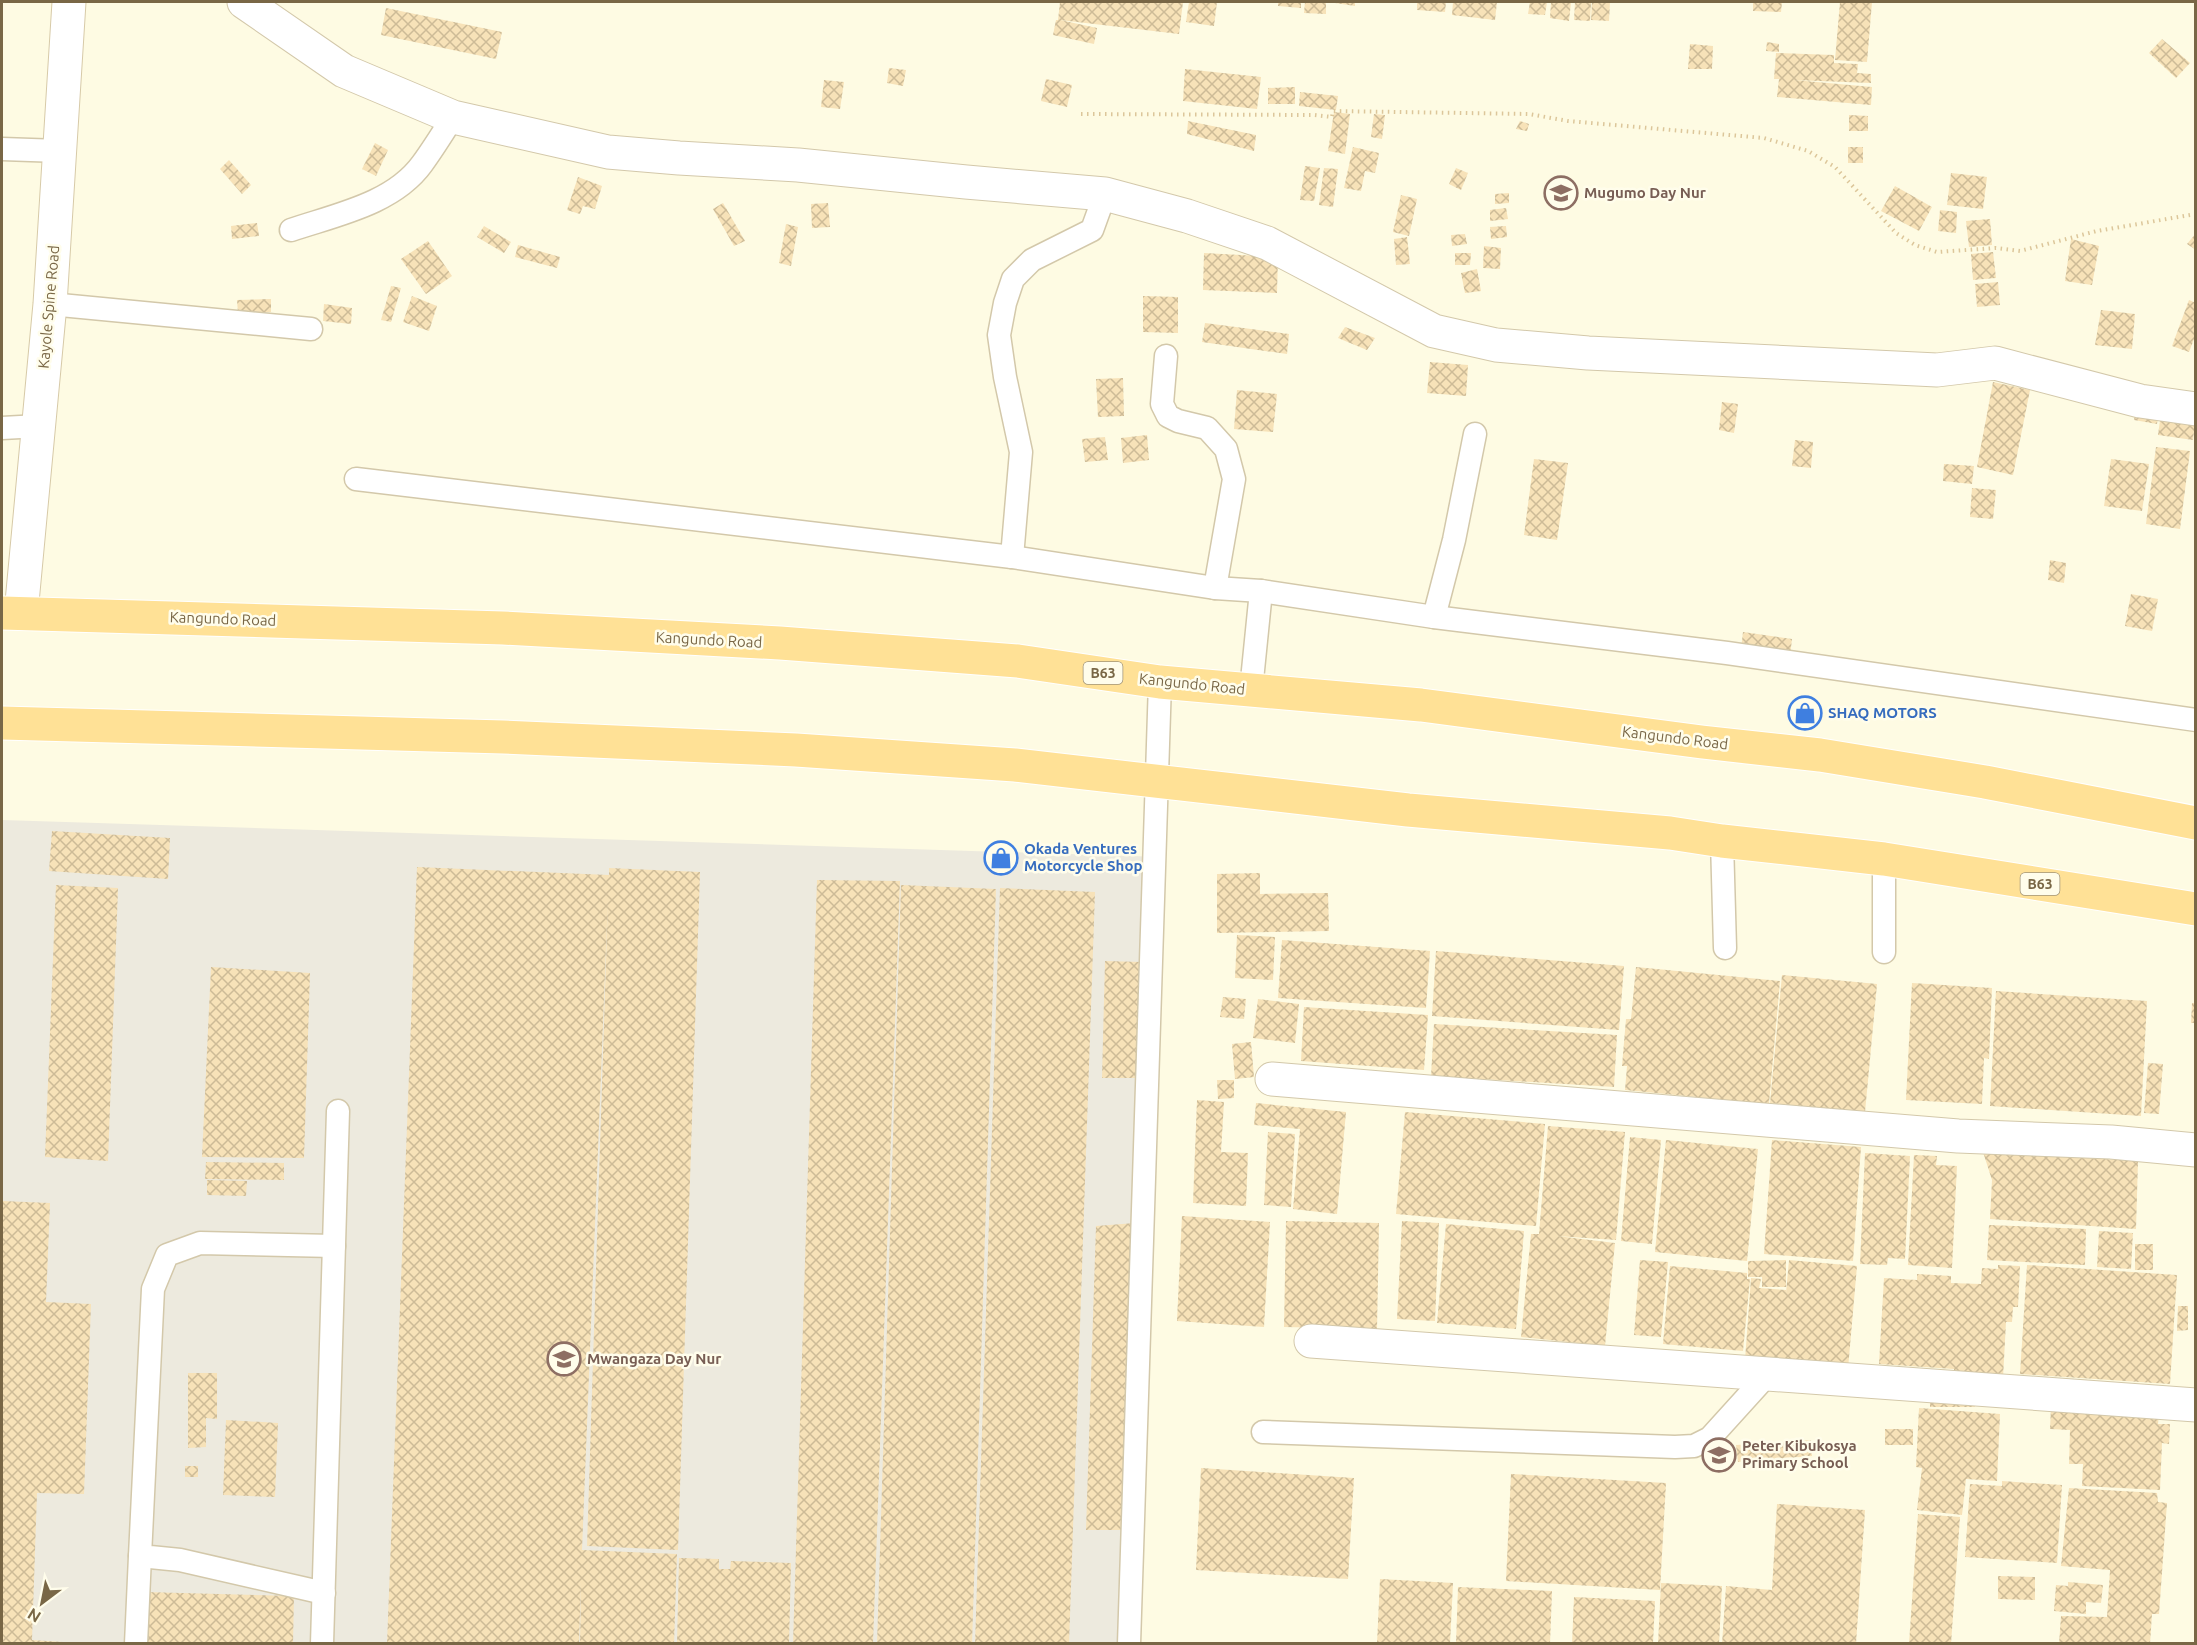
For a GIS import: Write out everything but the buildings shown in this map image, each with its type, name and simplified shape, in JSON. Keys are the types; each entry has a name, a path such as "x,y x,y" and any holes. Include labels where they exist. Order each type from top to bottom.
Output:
{"highway":[{"name":"Kangundo Road","path":"11,613 503,628 768,643 1018,661 1160,682 1421,705 1820,755 1985,782 2196,823"},
{"name":"B63","path":"2,723 503,736 785,750 1015,765 1408,810 1670,833 1884,859 2196,909"}],"street":[{"name":"Kayole Spine Road","path":"11,613 39,426 50,304 69,2"},
{"path":"244,2 344,71 453,117 608,152 798,165 1105,194 1187,216 1267,243 1434,331 1496,345 1588,353 1937,370 1995,363 2140,401 2196,409"},
{"path":"1272,1079 1946,1135 2111,1142 2196,1150"},
{"path":"1311,1341 2196,1405"}],"lane":[{"path":"291,230 364,206 398,187 421,166 453,117"},
{"path":"2,150 60,152"},
{"path":"1012,557 1021,452 1005,377 999,335 1005,303 1013,279 1032,261 1092,230 1105,194"},
{"path":"50,304 311,329"},
{"path":"1166,356 1162,404 1168,416 1207,429 1226,449 1234,479 1215,588"},
{"path":"2,428 39,426"},
{"path":"1434,617 1454,540 1475,434"},
{"path":"356,479 1012,557 1215,588 1261,591 1434,617 1726,653 2196,720"},
{"path":"1251,690 1261,591"},
{"path":"1129,1644 1160,682"},
{"path":"1722,841 1725,948"},
{"path":"1884,859 1884,952"},
{"path":"322,1644 338,1111"},
{"path":"136,1644 153,1289 168,1255 200,1243 334,1246"},
{"path":"1263,1432 1694,1446 1710,1438 1768,1374"},
{"path":"140,1556 180,1560 324,1593"}],"path":[{"path":"1081,114 1332,117 1333,111 1529,114 1568,121 1764,138 1808,151 1836,167 1896,232 1915,245 1937,252 1996,248 2020,251 2097,231 2196,214"}],"shaded area":[{"path":"2,820 1162,857 1129,1643 2,1644"}],"place":[{"name":"Mugumo Day Nur","path":"1561,193"},
{"name":"SHAQ MOTORS","path":"1805,713"},
{"name":"Okada Ventures Motorcycle Shop","path":"1001,858"},
{"name":"Mwangaza Day Nur","path":"564,1359"},
{"name":"Peter Kibukosya Primary School","path":"1719,1455"}]}
